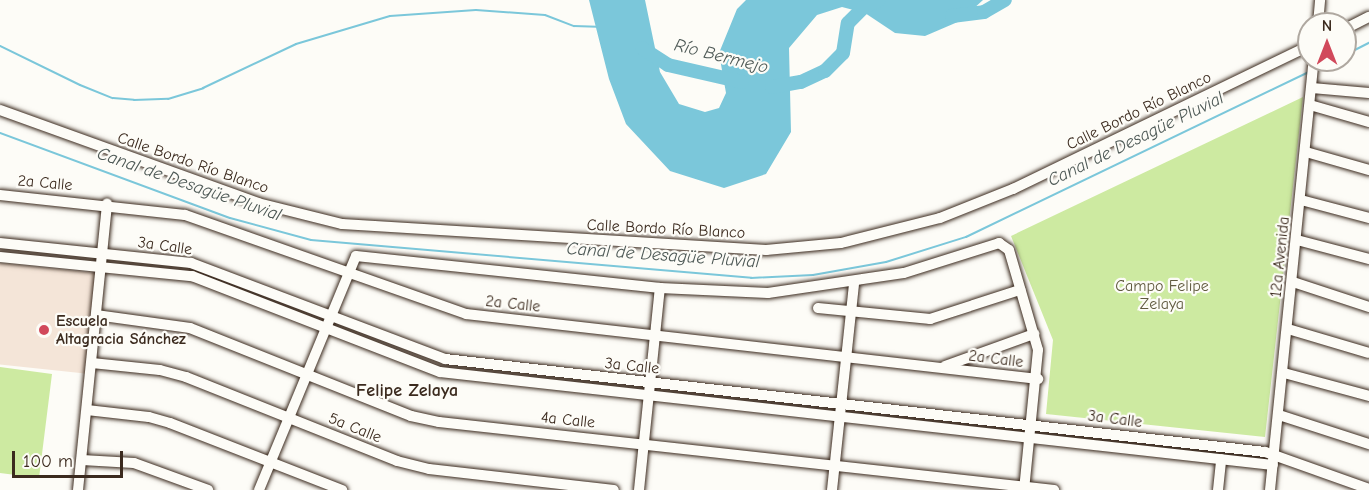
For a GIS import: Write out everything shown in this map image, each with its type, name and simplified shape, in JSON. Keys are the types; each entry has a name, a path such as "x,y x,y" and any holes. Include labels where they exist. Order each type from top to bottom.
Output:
{"street":[{"name":"Calle Bordo Río Blanco","path":"0,110 258,202 342,224 766,250 841,243 940,218 1013,189 1297,52"},
{"name":"12a Avenida","path":"1270,490 1284,373 1313,72"},
{"path":"1312,88 1369,93"},
{"path":"1310,105 1369,122"},
{"path":"1306,152 1369,170"},
{"name":"2a Calle","path":"0,195 107,203 185,215 466,314 942,367 1038,380"},
{"path":"1301,200 1369,218"},
{"path":"78,490 107,203"},
{"path":"1297,240 1369,260"},
{"name":"3a Calle","path":"0,243 191,263 445,359 1265,452 1274,461"},
{"path":"260,490 352,259 362,254 660,288 768,293 854,283 904,273 999,243 1009,250 1035,334 1038,380 1024,488"},
{"name":"3a Calle","path":"0,257 192,276 440,372 1221,459 1274,461"},
{"path":"1293,282 1369,307"},
{"path":"832,490 854,283"},
{"path":"639,490 660,288"},
{"path":"818,308 930,319 1020,290"},
{"name":"4a Calle","path":"96,315 171,323 306,372 411,416 439,422 1054,490"},
{"path":"1288,329 1369,352"},
{"path":"942,367 1035,334"},
{"name":"5a Calle","path":"92,363 160,370 288,417 397,461 429,469 614,490"},
{"path":"1284,373 1369,396"},
{"path":"87,411 149,417 271,461 342,490"},
{"path":"1279,415 1369,444"},
{"path":"1218,490 1221,459"},
{"path":"82,460 134,463 208,490"},
{"path":"1274,461 1369,489"}],"shaded area":[{"name":"Escuela Altagracia Sánchez","path":"0,263 95,273 85,373 0,365"}],"green space":[{"name":"Campo Felipe Zelaya","path":"1303,97 1265,437 1046,414 1053,340 1011,236"},
{"path":"0,367 52,374 39,478 0,473"}],"water":[{"path":"589,0 645,0 660,72 679,104 705,112 719,108 726,93 719,53 737,9 746,0 983,0 960,21 925,36 895,33 865,13 842,7 817,15 789,48 791,132 766,174 724,188 670,171 626,124 609,79"}],"waterway":[{"name":"Río Bermejo","path":"772,87 801,82 825,71 843,53 848,23 863,8 879,0"},
{"name":"Río Bermejo","path":"952,16 984,12 1005,0"},
{"path":"0,46 80,85 113,98 168,99 203,88 296,44 390,16 476,10 545,15 574,26 597,27"},
{"name":"Canal de Desagüe Pluvial","path":"1357,49 1369,43"},
{"name":"Río Bermejo","path":"642,48 668,65 742,82"},
{"name":"Canal de Desagüe Pluvial","path":"0,133 230,218 311,240 751,278 813,275 886,262 966,237 1309,72"}],"place":[{"name":"Escuela Altagracia Sánchez","path":"44,330"}],"district":[{"name":"Felipe Zelaya","path":"407,391"}]}
